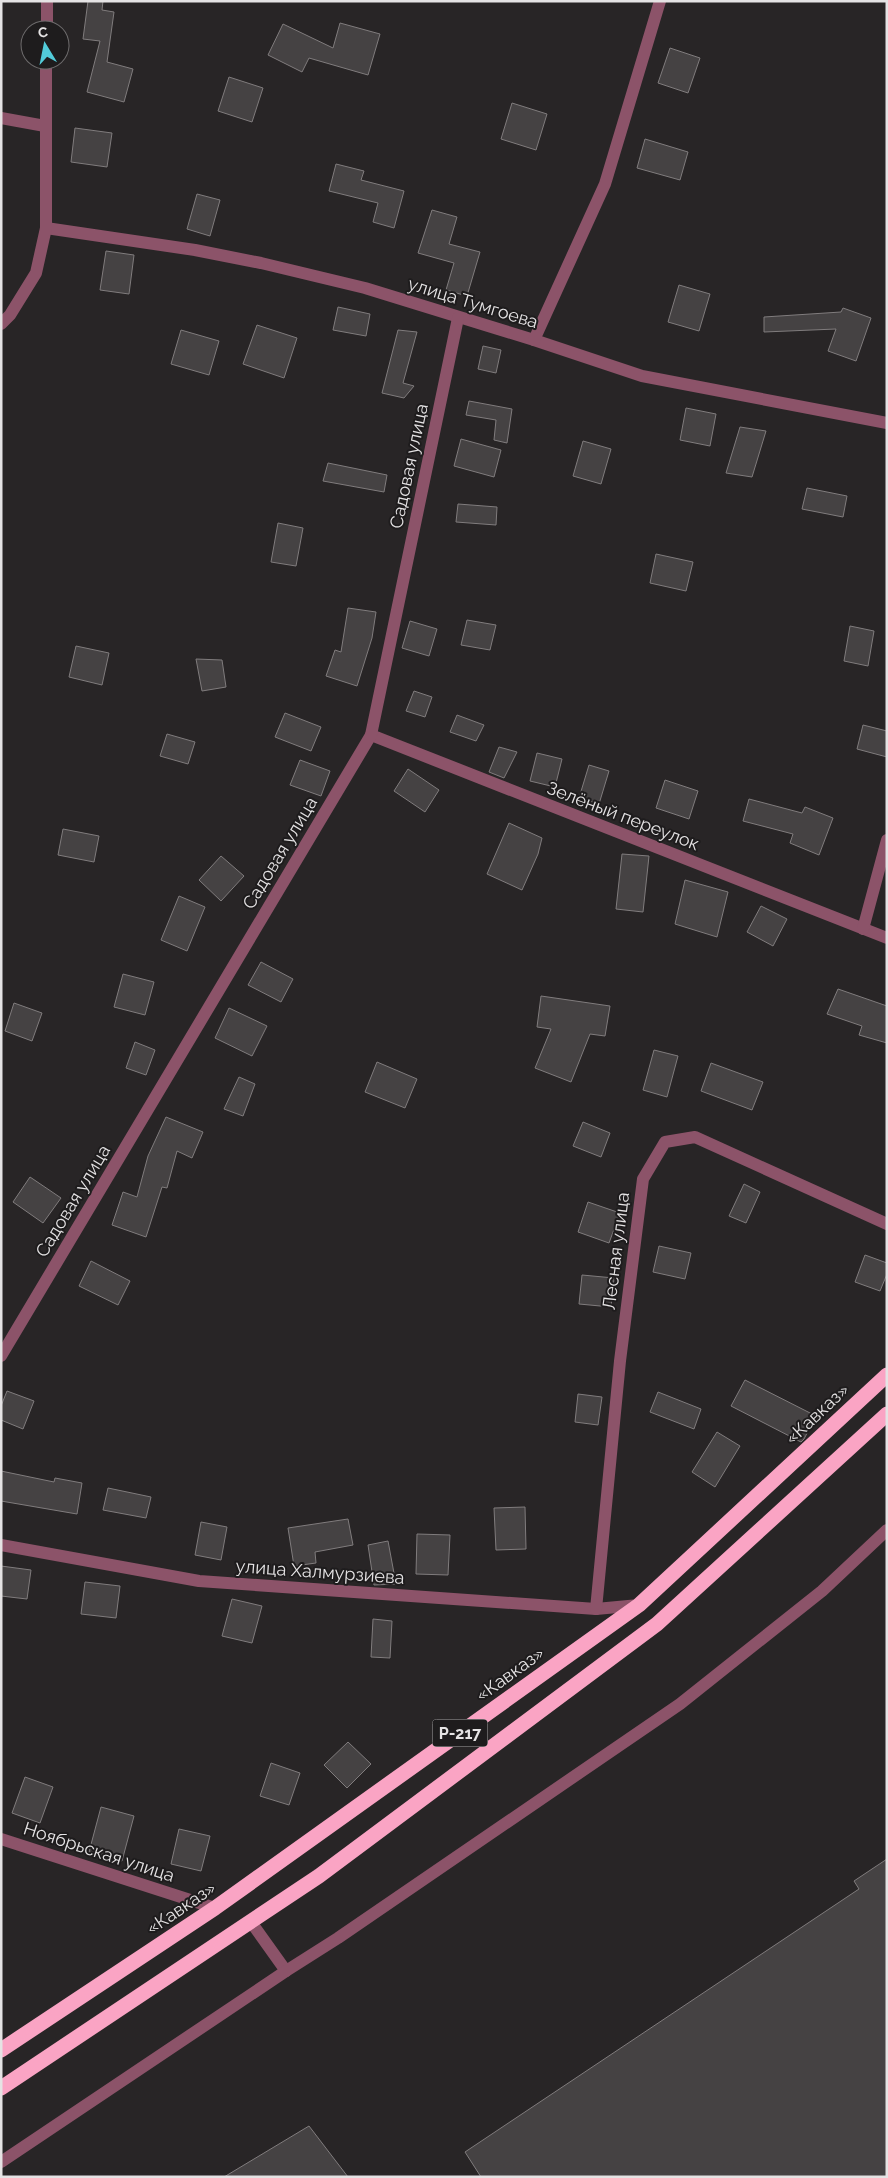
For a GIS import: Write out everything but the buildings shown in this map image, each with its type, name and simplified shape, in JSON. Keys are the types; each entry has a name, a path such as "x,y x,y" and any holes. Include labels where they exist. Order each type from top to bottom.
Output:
{"highway":[{"name":"«Кавказ»","path":"1,2050 215,1908 639,1605 887,1375"},
{"name":"Р-217","path":"1,2088 320,1876 657,1624 887,1414"}],"street":[{"path":"46,20 47,1"},
{"path":"534,340 605,184 660,1"},
{"path":"1,324 10,316 36,273 46,228 46,70"},
{"path":"1,118 45,126"},
{"name":"улица Тумгоева","path":"46,228 195,250 261,263 364,288 534,340 642,376 887,423"},
{"name":"Садовая улица","path":"1,1356 371,735 458,318"},
{"name":"Зелёный переулок","path":"371,735 887,938"},
{"path":"863,929 887,840"},
{"name":"Лесная улица","path":"596,1609 620,1361 643,1179 665,1142 695,1137 887,1224"},
{"path":"1,2162 338,1938 680,1704 822,1590 887,1530"},
{"name":"улица Халмурзиева","path":"1,1545 199,1581 596,1609 639,1605"},
{"name":"Ноябрьская улица","path":"1,1839 215,1908"},
{"path":"250,1922 286,1971"}]}
